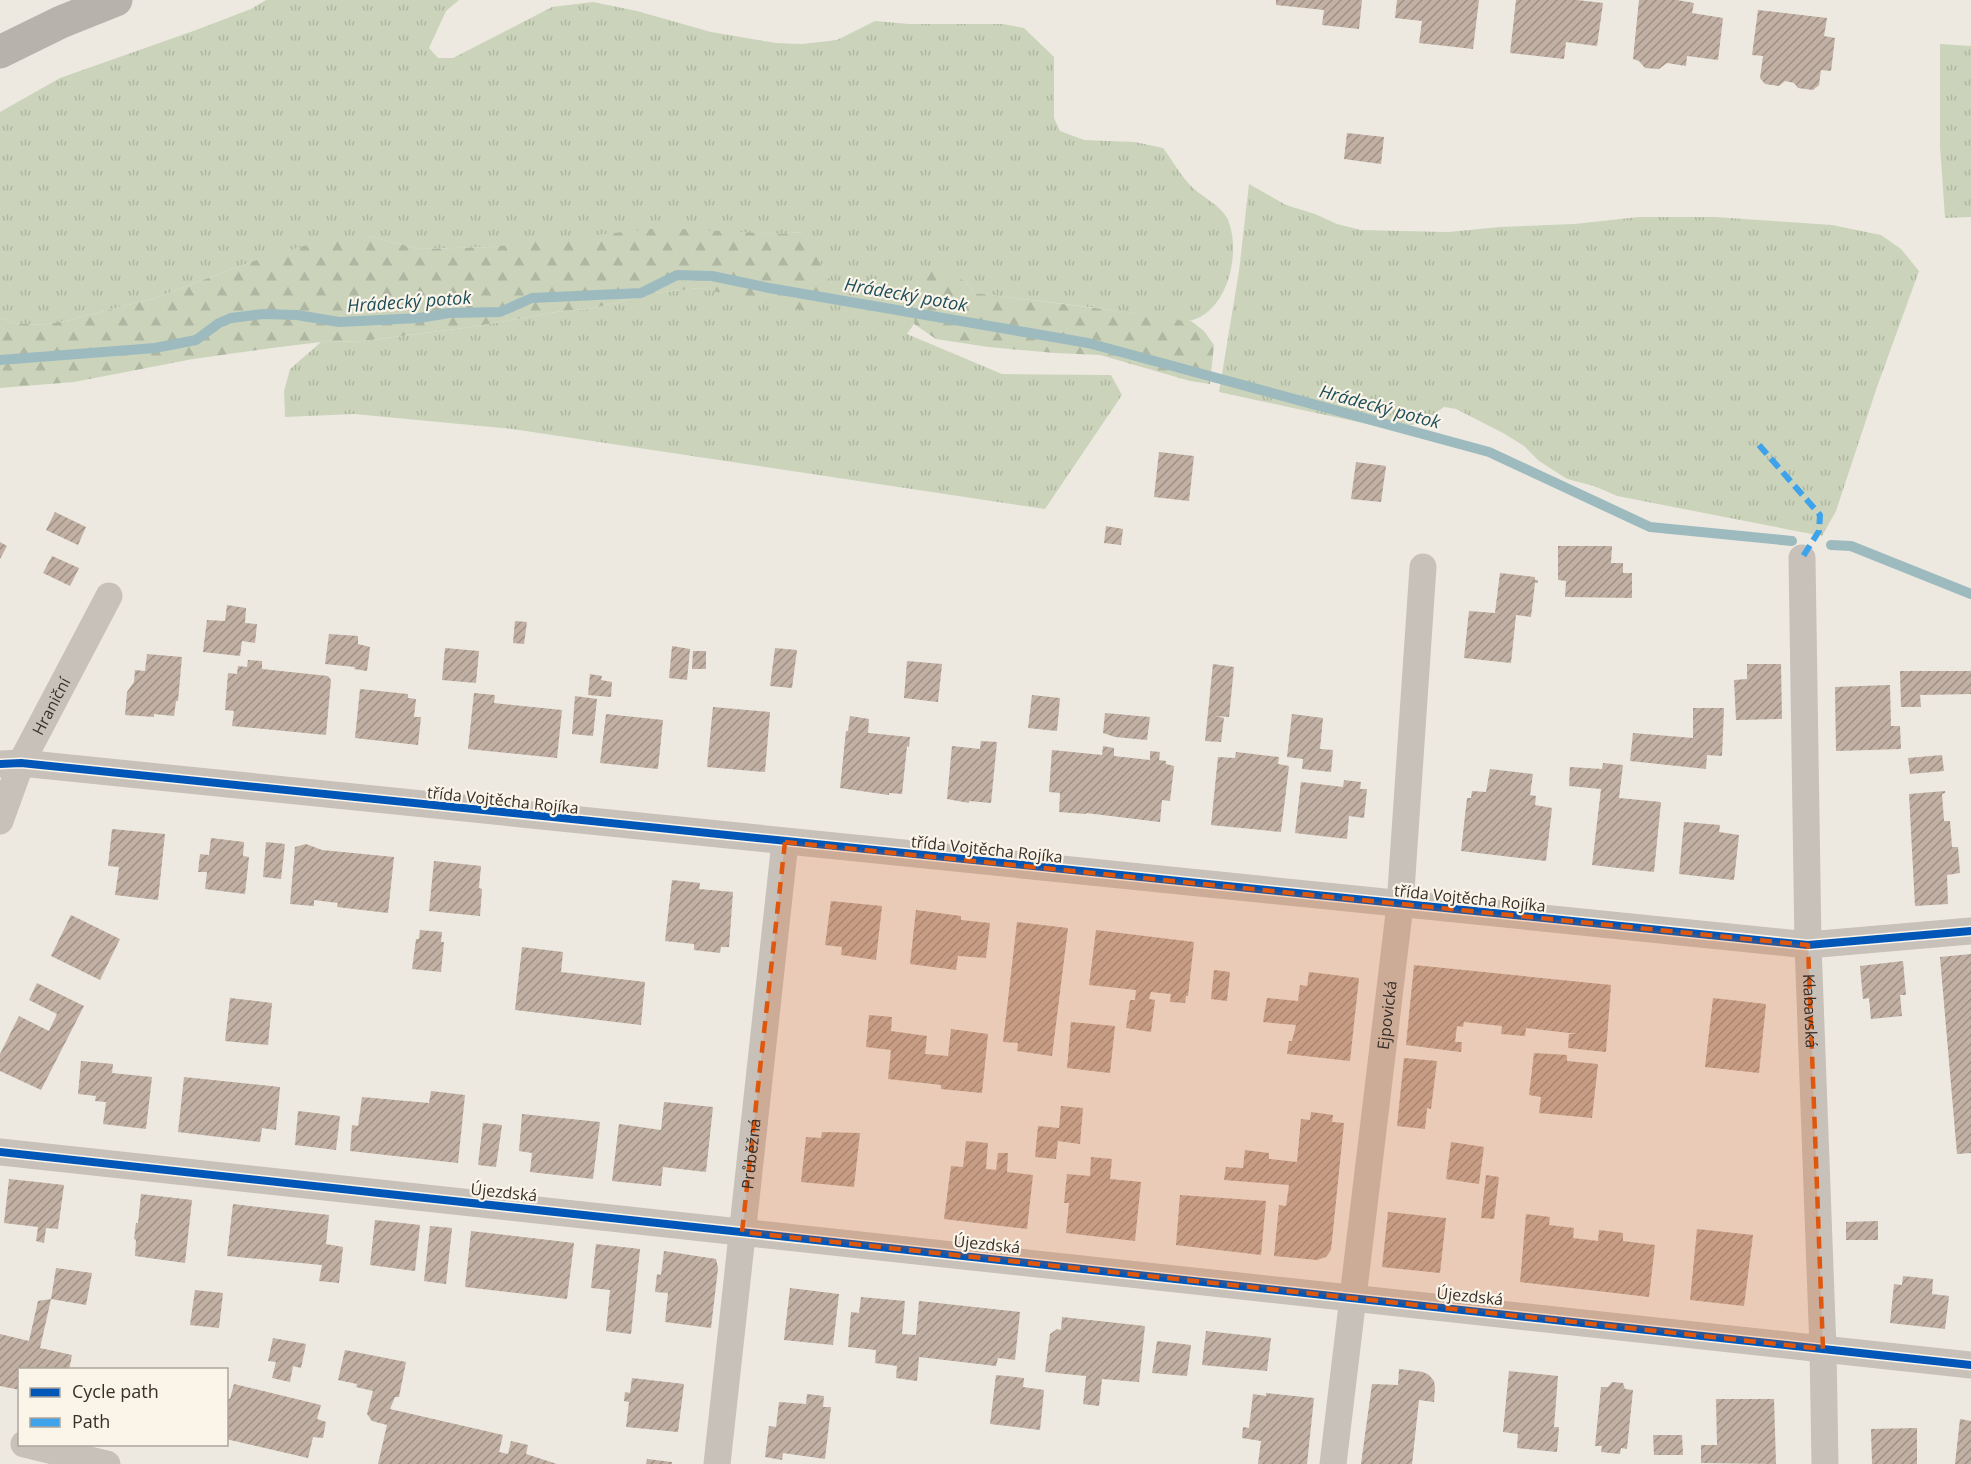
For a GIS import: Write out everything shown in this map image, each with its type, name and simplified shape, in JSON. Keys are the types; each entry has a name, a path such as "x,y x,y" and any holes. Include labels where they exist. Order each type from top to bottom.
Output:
{"main road":[{"path":"0,52 61,22 116,0"}],"street":[{"name":"Klabavská","path":"1802,558 1808,945 1825,1464"},
{"name":"Ejpovická","path":"1333,1464 1400,905 1423,567"},
{"name":"Hraniční","path":"0,821 11,763 109,596"},
{"name":"třída Vojtěcha Rojíka","path":"11,763 1808,945 1971,931"},
{"name":"Průběžná","path":"717,1464 786,842"},
{"name":"Újezdská","path":"0,1152 1971,1365"},
{"path":"0,1439 18,1443"},
{"path":"30,1446 107,1464"}],"highlighted area":[{"path":"785,842 1808,945 1823,1349 742,1232"}],"green space":[{"path":"266,0 459,0 446,11 429,48 438,58 453,58 552,7 593,2 637,11 711,32 776,43 802,44 837,40 875,21 909,24 1003,24 1024,28 1054,57 1054,118 1060,131 1084,140 1135,142 1163,148 1189,184 1216,205 1227,218 1233,245 1229,276 1216,304 1205,314 1186,321 975,293 965,281 917,280 914,324 907,334 1002,374 1111,375 1122,395 1045,509 512,429 354,414 285,417 284,391 290,369 321,342 364,341 471,327 562,311 590,309 655,293 699,288 758,299 832,284 803,232 777,234 726,232 567,239 491,247 419,249 368,236 257,260 155,298 70,320 42,325 14,323 0,318 0,112 60,78 196,30 251,9"},
{"path":"1940,44 1971,46 1971,217 1945,218 1940,146"},
{"path":"1249,184 1286,205 1337,224 1361,230 1448,232 1574,224 1639,217 1715,217 1832,225 1881,235 1901,249 1919,271 1836,511 1822,536 1617,496 1594,486 1567,479 1539,461 1524,446 1456,409 1444,407 1420,423 1401,427 1381,427 1219,392 1239,271"},
{"path":"659,228 777,234 804,232 832,284 821,314 699,288 655,293 590,309 562,311 471,327 363,341 321,342 272,348 193,359 74,382 0,388 0,318 14,323 42,325 70,320 155,298 257,260 324,240 368,236 419,249 491,247"},
{"path":"924,267 965,281 975,293 1191,321 1204,331 1214,345 1210,384 1190,381 1100,355 988,347 936,339 914,324 917,280"}],"building":[{"path":"1276,0 1362,0 1359,29 1322,25 1324,10 1276,5"},
{"path":"1397,0 1479,0 1473,49 1419,43 1422,21 1395,18"},
{"path":"1516,0 1577,0 1603,3 1597,46 1566,42 1564,59 1510,53"},
{"path":"1639,0 1677,0 1694,3 1692,13 1723,18 1718,60 1687,56 1686,66 1667,63 1659,69 1645,68 1639,61 1633,59"},
{"path":"1758,10 1827,18 1824,36 1835,38 1831,71 1821,70 1819,85 1813,90 1798,88 1794,83 1785,81 1779,86 1765,84 1760,78 1763,56 1752,55"},
{"path":"1347,133 1384,137 1381,164 1344,159"},
{"path":"1159,452 1194,456 1189,501 1154,497"},
{"path":"1356,462 1386,466 1381,502 1351,499"},
{"path":"55,512 86,527 78,545 46,530"},
{"path":"1106,526 1123,529 1121,545 1104,543"},
{"path":"0,542 7,546 0,559"},
{"path":"1558,546 1612,546 1611,563 1623,563 1623,573 1632,573 1632,598 1565,597 1566,581 1558,580"},
{"path":"52,556 79,568 70,586 43,573"},
{"path":"1500,573 1535,577 1535,580 1538,580 1538,583 1535,583 1531,617 1516,615 1511,663 1464,658 1469,611 1495,613"},
{"path":"227,605 246,608 245,623 257,624 255,643 242,641 240,656 203,652 207,620 225,621"},
{"path":"515,621 527,622 524,644 513,643"},
{"path":"329,634 358,636 358,644 370,647 367,671 354,669 355,667 325,664"},
{"path":"672,646 690,649 687,680 669,678"},
{"path":"445,648 479,651 476,683 442,680"},
{"path":"775,648 797,650 792,688 770,686"},
{"path":"693,651 706,651 706,669 692,669"},
{"path":"147,654 182,657 178,701 176,701 174,716 125,715 127,692 134,682 135,670 145,671"},
{"path":"248,660 262,661 262,669 328,676 331,680 326,735 232,726 234,711 225,710 228,673 237,674 238,666 247,667"},
{"path":"907,661 942,664 938,702 904,698"},
{"path":"1213,664 1234,667 1229,717 1215,716 1224,718 1221,742 1205,741"},
{"path":"1747,664 1781,664 1782,719 1736,720 1734,680 1747,679"},
{"path":"1900,671 1971,671 1971,694 1920,695 1921,707 1901,707"},
{"path":"590,674 602,676 601,680 612,682 611,697 588,695"},
{"path":"1890,685 1891,726 1900,726 1901,749 1836,751 1835,687"},
{"path":"360,689 408,694 408,698 416,699 414,717 421,717 418,745 355,738"},
{"path":"474,693 495,695 494,703 562,710 557,758 468,749"},
{"path":"1032,695 1060,698 1057,731 1028,728"},
{"path":"575,696 597,699 593,736 572,734"},
{"path":"713,707 770,712 765,772 707,767"},
{"path":"1693,708 1724,708 1722,756 1707,755 1706,769 1630,761 1633,733 1693,738"},
{"path":"1105,713 1150,717 1147,740 1115,737 1103,733"},
{"path":"606,714 663,720 658,769 600,763"},
{"path":"1292,714 1323,718 1320,749 1333,750 1331,772 1302,769 1303,759 1287,757"},
{"path":"850,716 869,719 868,733 910,737 902,794 889,793 889,795 840,788 846,731 848,731"},
{"path":"981,741 997,742 991,803 969,801 969,803 947,799 952,746 980,749"},
{"path":"1103,746 1114,748 1114,756 1150,760 1150,751 1160,752 1159,760 1174,766 1170,801 1162,800 1160,822 1059,812 1060,793 1049,792 1052,750 1102,755"},
{"path":"1236,752 1279,757 1278,764 1289,766 1281,832 1211,825 1218,757 1235,758"},
{"path":"1942,755 1944,771 1910,774 1908,758"},
{"path":"1603,763 1623,765 1619,798 1661,802 1654,872 1592,865 1601,789 1569,786 1570,767 1602,769"},
{"path":"1490,769 1533,774 1530,795 1536,796 1535,805 1552,808 1546,861 1461,851 1467,798 1471,798 1472,791 1486,792"},
{"path":"1344,780 1361,782 1360,789 1367,789 1364,818 1349,816 1347,839 1295,833 1301,782 1343,787"},
{"path":"1945,791 1942,794 1944,821 1950,821 1952,847 1958,847 1960,873 1947,875 1948,904 1915,906 1909,794"},
{"path":"1684,822 1720,825 1719,832 1739,835 1734,880 1679,874"},
{"path":"112,829 165,834 158,900 115,895 119,867 108,866"},
{"path":"211,838 244,842 243,856 249,857 245,894 205,889 207,872 198,872 200,854 209,855"},
{"path":"266,842 285,844 281,879 263,877"},
{"path":"306,844 322,850 394,857 388,913 337,907 338,903 314,900 314,906 290,904 295,847"},
{"path":"434,861 481,866 480,916 429,911"},
{"path":"672,880 700,883 699,889 733,892 729,947 721,947 720,953 694,950 694,944 665,941"},
{"path":"831,901 882,906 876,960 841,955 842,947 825,945"},
{"path":"916,910 961,916 961,920 990,923 986,958 958,956 956,970 910,964"},
{"path":"71,915 120,939 100,980 51,956"},
{"path":"1017,922 1068,928 1052,1056 1017,1051 1018,1043 1003,1042"},
{"path":"420,930 442,932 441,942 444,942 441,972 412,969 416,939 419,939"},
{"path":"1096,930 1194,942 1188,996 1186,996 1185,1003 1170,1002 1171,994 1151,992 1149,999 1155,1000 1151,1032 1126,1028 1130,1000 1135,1000 1136,990 1089,985"},
{"path":"522,947 563,952 561,972 645,982 641,1025 515,1010"},
{"path":"1971,954 1971,1153 1957,1154 1940,957"},
{"path":"1903,961 1906,995 1900,995 1902,1016 1871,1019 1869,998 1863,999 1860,966"},
{"path":"1414,965 1611,985 1606,1052 1568,1048 1569,1034 1578,1034 1526,1028 1525,1036 1501,1034 1502,1026 1464,1022 1463,1027 1457,1026 1455,1042 1462,1042 1461,1052 1406,1045"},
{"path":"1214,970 1230,972 1227,1001 1211,999"},
{"path":"1309,972 1359,978 1350,1061 1287,1054 1289,1041 1292,1041 1296,1025 1263,1022 1267,998 1298,1001 1300,985 1307,986"},
{"path":"37,983 84,1006 41,1090 0,1071 0,1054 19,1016 49,1031 57,1014 29,1000"},
{"path":"230,998 272,1003 268,1045 225,1041"},
{"path":"1713,998 1766,1004 1759,1073 1705,1067"},
{"path":"869,1015 892,1017 891,1031 927,1036 925,1054 948,1056 951,1029 988,1034 982,1093 941,1089 941,1085 888,1079 891,1050 866,1047"},
{"path":"1071,1022 1115,1026 1110,1073 1067,1068"},
{"path":"1534,1053 1567,1055 1567,1061 1598,1064 1592,1118 1539,1113 1541,1097 1529,1095"},
{"path":"1404,1058 1437,1061 1431,1109 1427,1108 1425,1129 1397,1126"},
{"path":"81,1061 113,1064 112,1073 152,1077 146,1129 103,1124 106,1102 95,1101 96,1096 78,1094"},
{"path":"184,1077 280,1087 276,1130 262,1128 260,1142 178,1132"},
{"path":"431,1091 465,1095 458,1163 350,1151 352,1125 358,1126 362,1097 429,1103"},
{"path":"664,1102 713,1107 706,1172 663,1167 661,1186 612,1181 619,1124 661,1130"},
{"path":"1061,1106 1083,1108 1080,1144 1058,1141 1056,1159 1035,1157 1038,1126 1059,1128"},
{"path":"298,1111 340,1116 336,1150 295,1145"},
{"path":"1311,1112 1333,1115 1332,1122 1344,1123 1331,1250 1326,1257 1317,1260 1274,1256 1279,1205 1286,1206 1289,1185 1224,1180 1226,1167 1243,1168 1245,1150 1269,1153 1269,1159 1297,1162 1301,1119 1310,1120"},
{"path":"522,1114 600,1122 593,1179 530,1172 532,1153 519,1151"},
{"path":"483,1123 502,1125 496,1167 478,1165"},
{"path":"822,1132 860,1133 854,1187 801,1182 806,1137 821,1138"},
{"path":"966,1141 988,1143 986,1169 996,1170 998,1153 1008,1153 1007,1172 1033,1175 1027,1229 944,1219 951,1166 963,1167"},
{"path":"1451,1142 1484,1147 1479,1184 1446,1179"},
{"path":"1091,1157 1112,1159 1110,1179 1141,1182 1135,1241 1066,1233 1069,1203 1064,1203 1067,1174 1090,1176"},
{"path":"1486,1175 1499,1177 1494,1219 1481,1218"},
{"path":"9,1179 64,1185 58,1229 46,1228 44,1243 36,1241 38,1227 4,1223"},
{"path":"141,1194 192,1200 185,1263 135,1256 136,1240 134,1239"},
{"path":"1180,1195 1266,1201 1261,1255 1176,1245"},
{"path":"233,1204 329,1215 326,1244 343,1247 339,1283 319,1281 322,1265 227,1256"},
{"path":"1388,1212 1446,1218 1440,1273 1382,1267"},
{"path":"1526,1214 1550,1217 1549,1225 1574,1228 1573,1238 1598,1241 1599,1230 1623,1233 1623,1241 1655,1245 1649,1297 1520,1282"},
{"path":"375,1220 420,1225 415,1271 370,1265"},
{"path":"1878,1221 1878,1240 1846,1240 1846,1222"},
{"path":"430,1226 452,1228 446,1284 424,1281"},
{"path":"1697,1229 1753,1235 1744,1306 1690,1300"},
{"path":"471,1231 574,1243 567,1299 465,1287"},
{"path":"596,1244 640,1249 631,1334 606,1331 610,1290 591,1288"},
{"path":"664,1251 716,1259 718,1268 711,1328 665,1322 668,1293 655,1292 657,1274 661,1275"},
{"path":"56,1268 92,1273 86,1305 51,1299"},
{"path":"1903,1276 1933,1279 1932,1294 1949,1296 1945,1329 1890,1323 1894,1284 1902,1285"},
{"path":"790,1288 839,1294 833,1345 784,1340"},
{"path":"195,1290 223,1293 219,1328 190,1325"},
{"path":"861,1297 905,1301 902,1334 916,1335 919,1301 1020,1312 1015,1360 998,1358 996,1366 919,1357 917,1381 896,1378 897,1366 875,1363 876,1350 848,1347 851,1312 859,1313"},
{"path":"51,1299 40,1348 72,1355 69,1368 18,1368 18,1390 0,1386 0,1334 29,1341 38,1301"},
{"path":"1062,1317 1145,1326 1139,1382 1102,1379 1099,1406 1083,1404 1086,1376 1045,1372 1050,1334 1057,1329 1061,1330"},
{"path":"1206,1331 1271,1338 1267,1371 1202,1365"},
{"path":"273,1338 306,1344 301,1368 293,1366 290,1382 272,1378 276,1362 268,1361"},
{"path":"1157,1341 1191,1345 1187,1376 1152,1373"},
{"path":"345,1350 406,1362 399,1397 395,1397 390,1409 503,1435 499,1452 508,1454 511,1441 528,1445 526,1454 557,1464 378,1464 387,1425 372,1421 367,1414 373,1391 356,1387 357,1384 338,1380"},
{"path":"1399,1369 1429,1375 1434,1381 1435,1388 1434,1402 1419,1400 1412,1464 1361,1464 1372,1384 1398,1385"},
{"path":"1509,1371 1558,1376 1554,1427 1559,1427 1557,1452 1517,1448 1518,1434 1503,1432"},
{"path":"996,1375 1024,1378 1023,1387 1044,1390 1040,1430 990,1424"},
{"path":"632,1378 684,1384 678,1432 626,1427 629,1402 624,1401 625,1392 630,1393"},
{"path":"1612,1382 1623,1383 1625,1389 1633,1390 1627,1449 1621,1448 1620,1454 1601,1452 1602,1446 1595,1446 1601,1387 1608,1387"},
{"path":"234,1384 321,1405 317,1419 326,1422 323,1438 313,1437 308,1458 228,1439 228,1398 230,1399"},
{"path":"1266,1393 1314,1398 1307,1464 1258,1464 1261,1441 1242,1438 1243,1427 1249,1428 1253,1394 1266,1396"},
{"path":"807,1394 824,1396 823,1407 831,1407 825,1459 783,1453 782,1460 765,1457 769,1426 776,1427 779,1402 806,1404"},
{"path":"1716,1399 1774,1399 1776,1464 1701,1463 1701,1445 1717,1445"},
{"path":"1960,1419 1971,1421 1971,1464 1955,1464"},
{"path":"1917,1428 1917,1464 1872,1464 1871,1429"},
{"path":"1653,1435 1682,1435 1683,1455 1654,1455"},
{"path":"647,1459 672,1462 672,1464 646,1464"}],"waterway":[{"name":"Hrádecký potok","path":"0,360 155,348 196,340 219,323 231,318 263,314 297,315 339,322 419,318 449,313 500,312 532,298 641,293 677,275 712,276 769,288 1088,343 1489,452 1650,527 1792,541"},
{"name":"Hrádecký potok","path":"1831,545 1851,546 1971,594"}],"marked path":[{"path":"1759,445 1820,515 1819,531 1802,558"}],"cycle path":[{"path":"0,764 21,763 1808,945 1971,931"},
{"path":"0,1152 1971,1365"}]}
